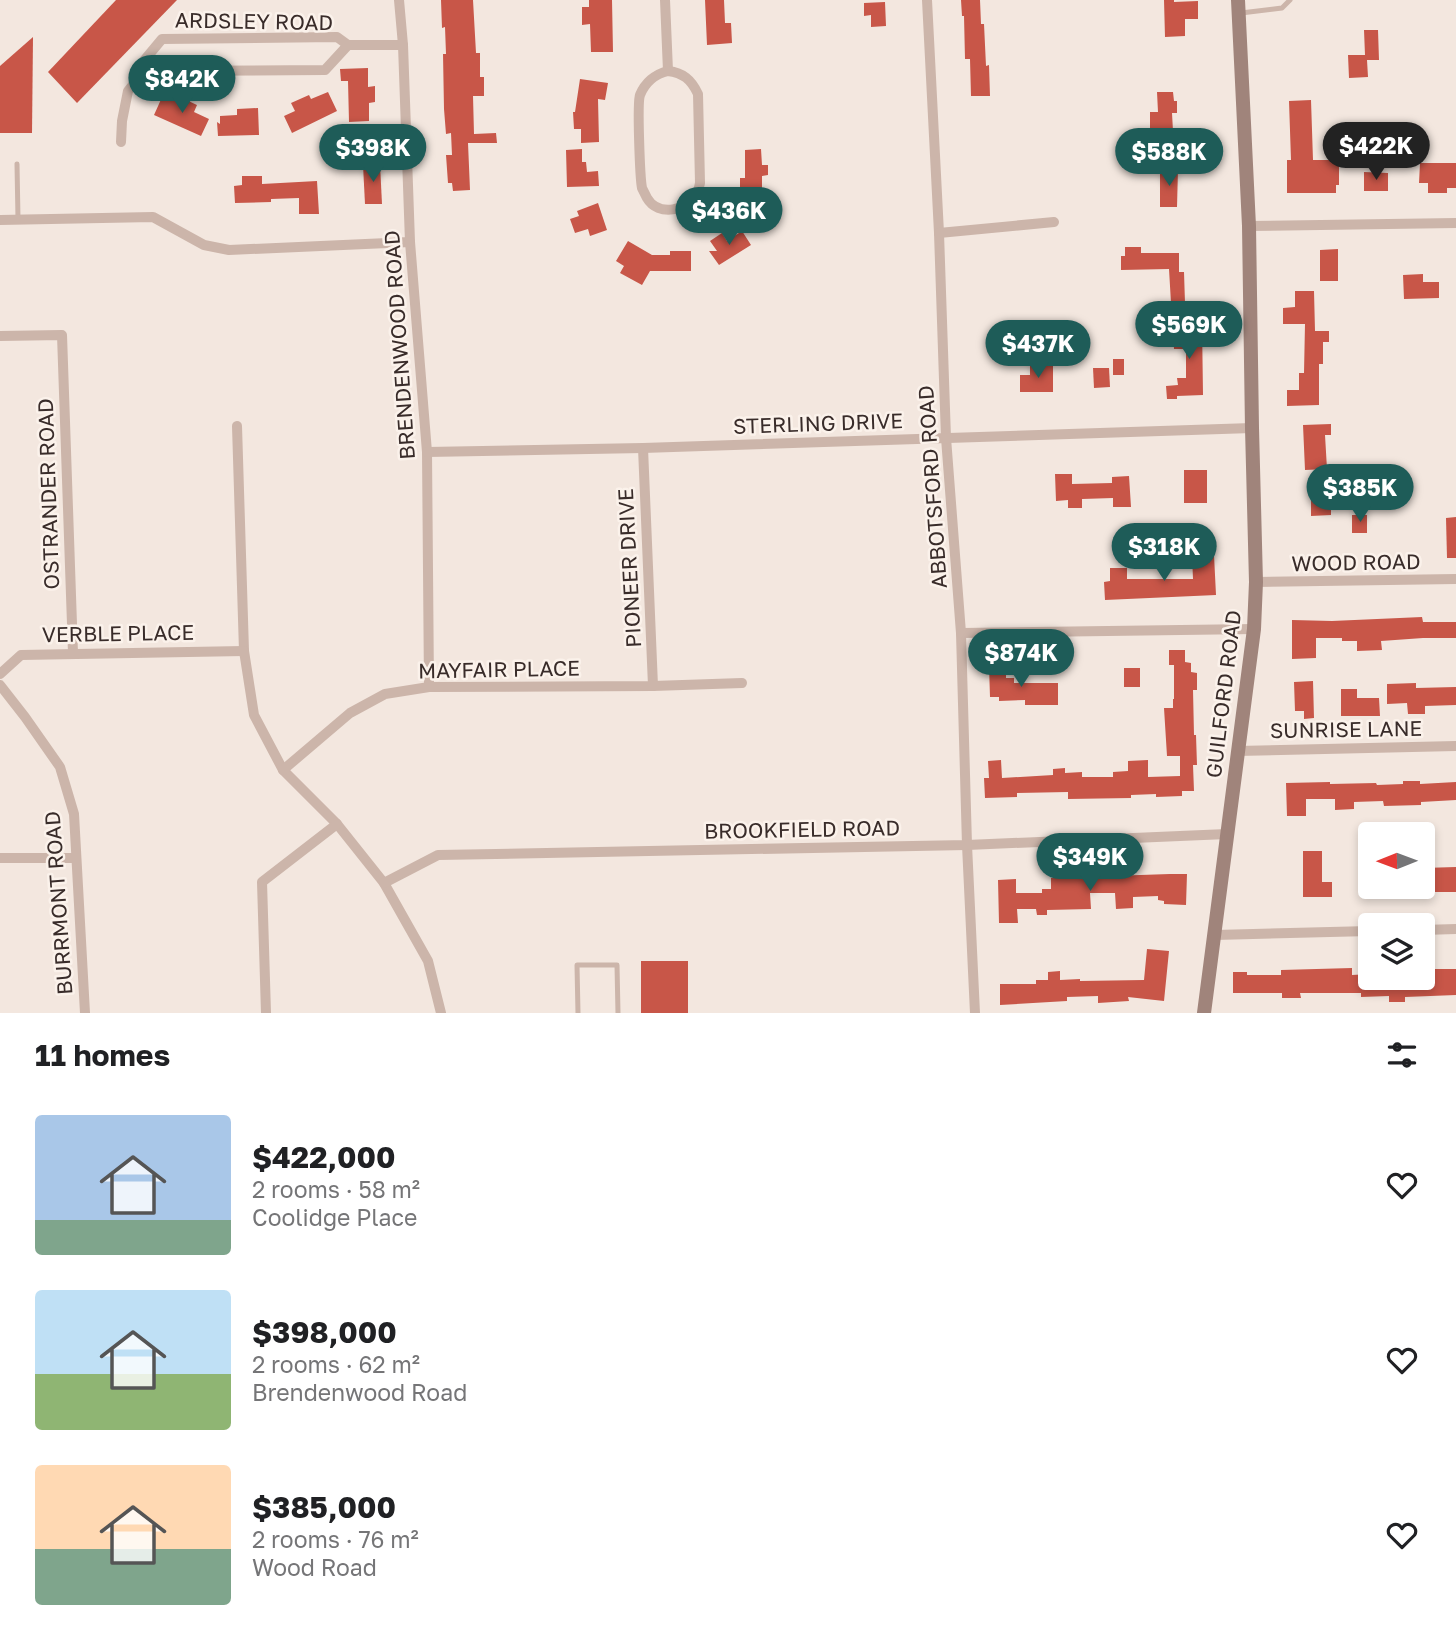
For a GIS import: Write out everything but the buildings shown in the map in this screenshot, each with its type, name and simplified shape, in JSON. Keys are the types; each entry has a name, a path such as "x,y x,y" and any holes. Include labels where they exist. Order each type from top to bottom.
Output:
{"street":[{"name":"BRENDENWOOD ROAD","path":"399,0 410,242 426,452 429,687"},
{"path":"665,0 668,71"},
{"name":"ABBOTSFORD ROAD","path":"927,0 946,439 961,633 975,1013"},
{"name":"GUILFORD ROAD","path":"1204,1013 1254,629 1256,582 1249,226 1239,6"},
{"name":"ARDSLEY ROAD","path":"348,45 325,70 144,71 142,63 162,39 337,37 348,45 403,45"},
{"path":"121,142 128,91 144,71"},
{"path":"668,71 687,77 698,94 700,183 697,193 688,204 665,210 650,203 642,187 638,100 647,83 660,72 668,71"},
{"path":"0,220 153,217 204,245 229,250 410,242"},
{"path":"939,233 1054,222"},
{"path":"1249,226 1456,223"},
{"name":"OSTRANDER ROAD","path":"0,336 62,335 73,653"},
{"path":"237,426 244,651 254,715 283,770 337,824 384,883 428,961 442,1013"},
{"name":"STERLING DRIVE","path":"426,452 946,439 1252,428"},
{"name":"PIONEER DRIVE","path":"643,447 653,686"},
{"name":"WOOD ROAD","path":"1256,582 1456,579"},
{"path":"961,633 1254,629"},
{"name":"VERBLE PLACE","path":"0,674 21,655 244,651"},
{"name":"MAYFAIR PLACE","path":"283,770 350,713 386,695 429,687 742,683"},
{"name":"BURRMONT ROAD","path":"0,685 60,767 74,814 85,1013"},
{"name":"SUNRISE LANE","path":"1237,751 1456,746"},
{"path":"266,1013 261,882 337,824"},
{"name":"BROOKFIELD ROAD","path":"384,883 438,855 967,845 1227,834"},
{"path":"0,858 76,858"},
{"path":"1435,930 1456,929"},
{"path":"1215,935 1358,932"}],"lane":[{"path":"1239,6 1282,8 1290,0"},
{"path":"17,164 18,219"},
{"path":"578,1013 577,965 617,965 618,1013"}]}
